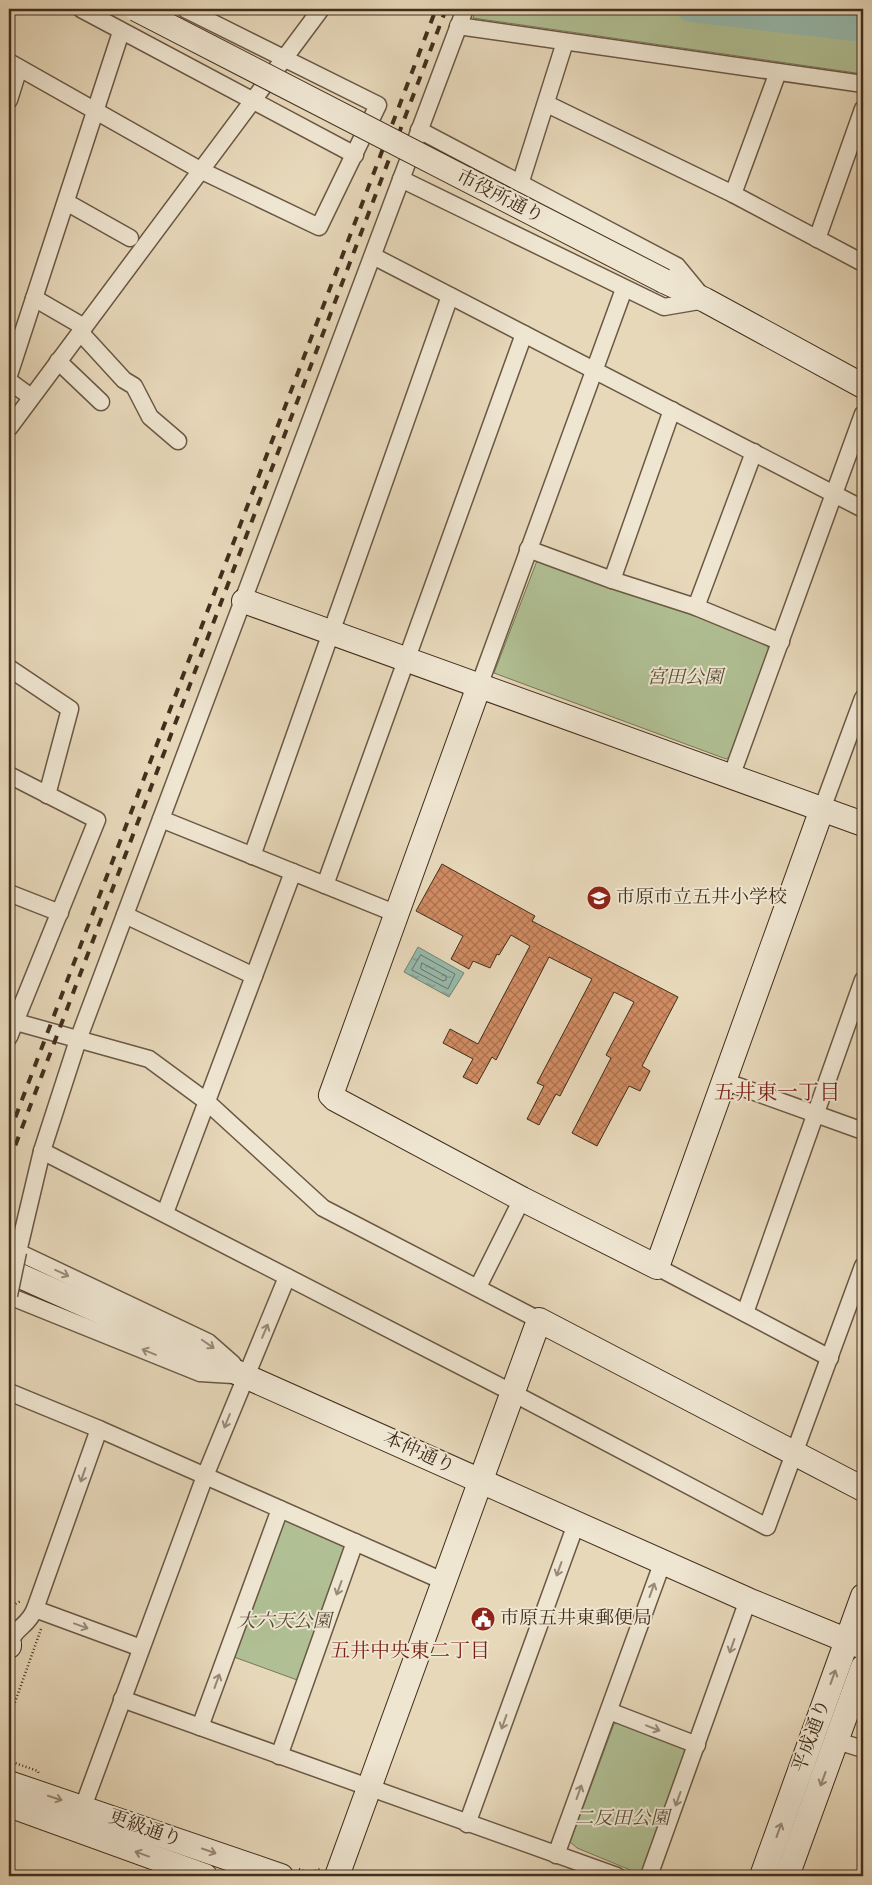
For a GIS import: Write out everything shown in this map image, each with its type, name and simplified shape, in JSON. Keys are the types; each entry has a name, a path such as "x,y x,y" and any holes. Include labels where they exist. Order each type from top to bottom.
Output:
{"street":[{"path":"81,9 355,155"},
{"name":"市役所通り","path":"136,9 664,281 705,300 863,386"},
{"path":"9,100 14,65 95,113 200,170 319,227 378,105 186,9"},
{"path":"9,428 251,100 321,9"},
{"path":"246,1376 200,1373 9,1295 13,1261 42,1151 78,1040 465,9"},
{"path":"458,26 863,84"},
{"path":"9,375 121,32"},
{"path":"520,184 547,104 564,42"},
{"path":"733,194 778,72"},
{"path":"547,104 733,194 863,263"},
{"path":"817,239 863,109"},
{"path":"401,178 664,307 705,300 677,266 419,130"},
{"path":"66,202 130,238"},
{"path":"372,256 863,509"},
{"path":"624,289 331,1095 335,1099 522,1199 657,1267 830,1358"},
{"path":"252,856 450,296"},
{"path":"34,298 82,329 124,380 134,386 150,417 178,441"},
{"path":"325,885 405,659 524,334"},
{"path":"58,361 101,402"},
{"path":"9,381 32,397"},
{"path":"612,580 672,410"},
{"path":"732,776 863,414"},
{"path":"696,607 754,452"},
{"path":"528,549 612,580 696,607 781,642"},
{"path":"244,601 863,824"},
{"path":"9,668 70,709 47,795"},
{"path":"657,1267 863,698"},
{"path":"9,775 97,820 11,1027 78,1040 149,1059 206,1101 323,1208 863,1489"},
{"path":"161,819 397,914"},
{"path":"165,1213 293,872"},
{"path":"9,893 60,912"},
{"path":"125,915 254,976"},
{"path":"745,1313 863,980"},
{"path":"724,1081 863,1132"},
{"path":"42,1151 511,1392 767,1527 796,1453 863,1266"},
{"path":"478,1287 522,1199"},
{"name":"本仲通り","path":"13,1261 246,1376 576,1524 663,1560 748,1600 846,1640"},
{"path":"83,1807 205,1476 287,1277"},
{"path":"329,1872 369,1788 479,1480 539,1320"},
{"path":"9,1392 99,1429 443,1582"},
{"path":"9,1645 14,1633 40,1615 99,1429"},
{"path":"200,1726 280,1509"},
{"path":"467,1824 576,1524"},
{"path":"279,1756 355,1542"},
{"path":"556,1854 663,1560"},
{"name":"平成通り","path":"762,1876 863,1596"},
{"path":"649,1876 748,1600"},
{"path":"9,1622 40,1615 141,1648"},
{"name":"平成通り","path":"788,1876 863,1667"},
{"path":"122,1699 467,1824 617,1876"},
{"path":"609,1711 697,1745"},
{"path":"837,1741 863,1749"},
{"name":"更級通り","path":"9,1783 286,1871"},
{"name":"更級通り","path":"9,1805 204,1876"}],"path":[{"path":"9,1719 10,1710 40,1615"},
{"path":"286,1871 329,1872"}],"green space":[{"path":"476,9 863,9 863,74 473,18"},
{"name":"宮田公園","path":"538,558 766,641 769,651 731,756 726,759 494,673"},
{"name":"大六天公園","path":"284,1519 346,1545 300,1681 234,1657"},
{"name":"二反田公園","path":"622,1720 687,1745 689,1751 647,1871 640,1874 577,1848 570,1842 614,1724"}],"water":[{"path":"418,947 464,973 449,997 404,972"}],"building":[{"path":"442,864 535,916 532,921 678,997 642,1066 650,1071 640,1091 629,1086 597,1146 572,1133 611,1058 606,1055 634,1002 614,992 560,1096 556,1094 539,1125 527,1119 544,1086 537,1083 592,979 549,957 496,1060 492,1057 477,1084 463,1077 473,1059 443,1043 450,1029 478,1044 530,946 511,935 499,955 497,954 490,968 473,961 469,969 451,959 463,936 416,911"}],"waterway":[{"path":"690,9 863,29"}],"railway":[{"path":"9,1134 436,9"},
{"path":"9,1162 446,9"}],"place":[{"name":"市原市立五井小学校","path":"599,898"},
{"name":"市原五井東郵便局","path":"483,1619"}],"district":[{"name":"五井東一丁目","path":"777,1093"},
{"name":"五井中央東二丁目","path":"410,1652"}]}
